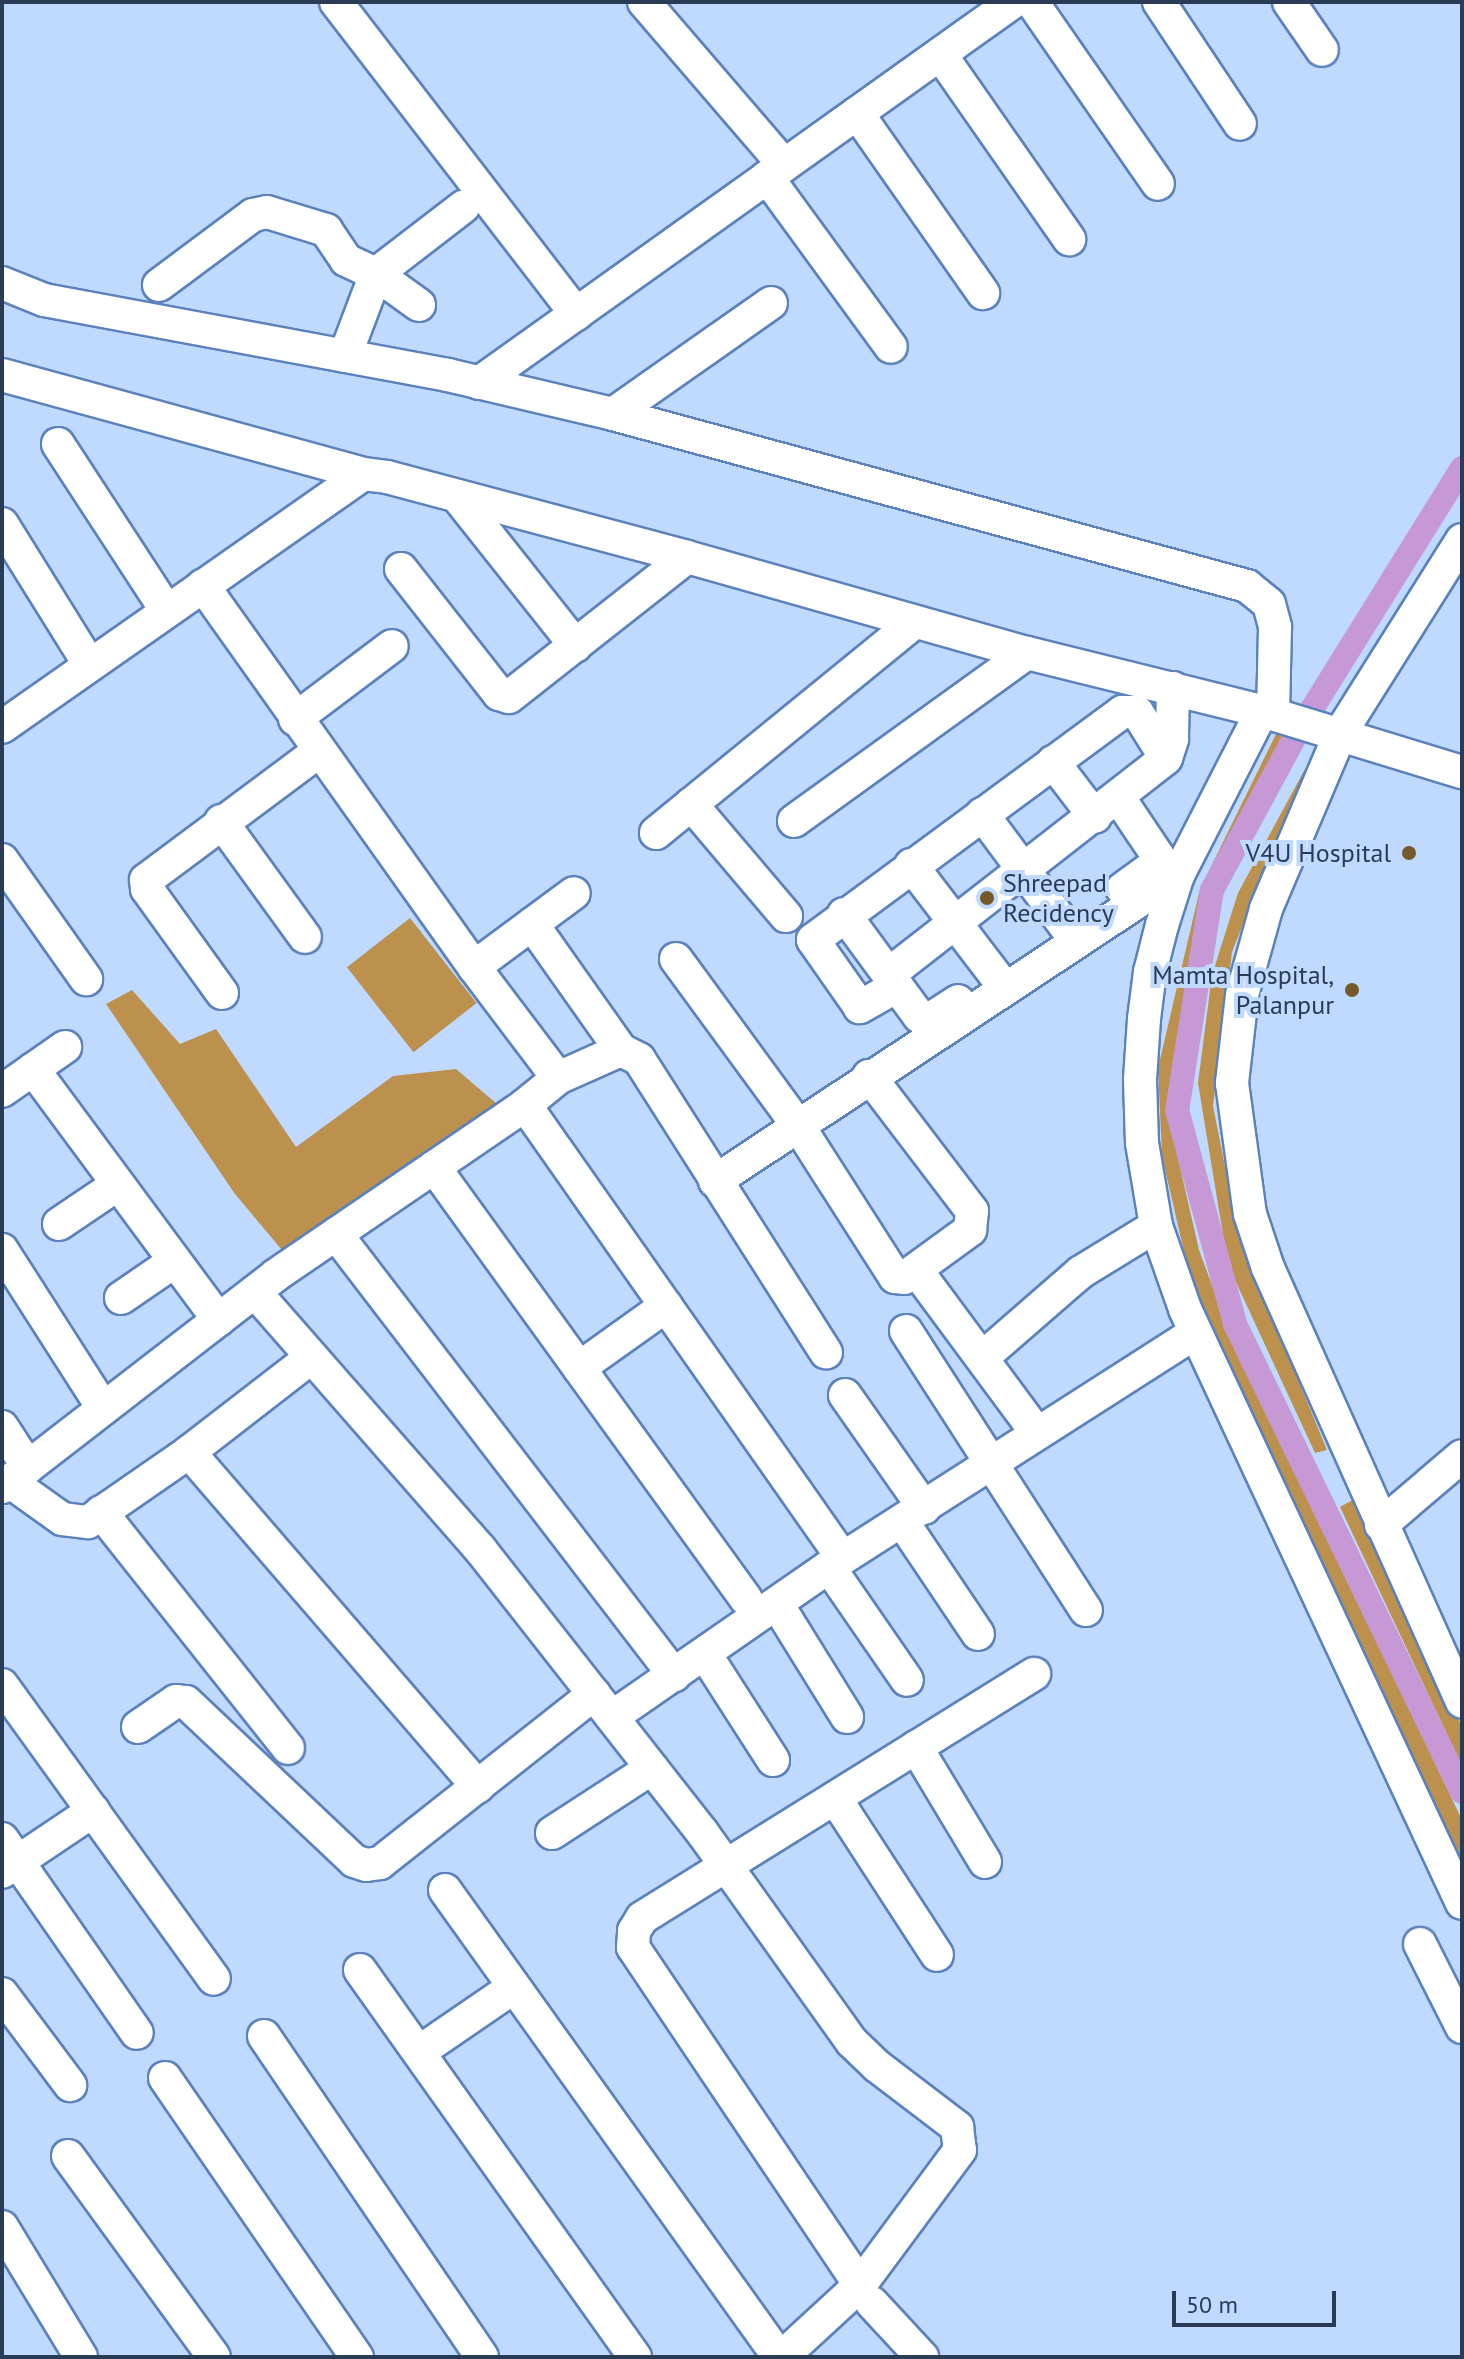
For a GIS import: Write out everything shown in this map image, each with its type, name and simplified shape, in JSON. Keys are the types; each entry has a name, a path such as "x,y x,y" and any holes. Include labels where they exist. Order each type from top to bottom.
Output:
{"street":[{"path":"336,2 576,314"},
{"path":"644,2 776,171 891,347"},
{"path":"479,383 1013,2"},
{"path":"1032,2 1158,184"},
{"path":"1159,2 1240,124"},
{"path":"1289,2 1322,50"},
{"path":"940,54 1069,239"},
{"path":"857,113 983,293"},
{"path":"345,356 376,274 463,207"},
{"path":"159,285 253,215 267,212 326,230 340,255 376,274 419,305"},
{"path":"2,283 44,300 345,356 613,414 1247,586 1269,604 1300,722 1266,909 1242,995 1232,1083 1239,1153 1250,1214 1259,1241 1381,1525 1462,1702"},
{"path":"613,414 771,303"},
{"path":"2,375 363,474 687,557 1027,653 1300,722 1462,772"},
{"path":"58,444 167,611"},
{"path":"5,719 363,474"},
{"path":"457,496 576,646"},
{"path":"2,524 89,664"},
{"path":"715,1181 799,1127 869,1076 1178,875 1300,722 1462,540"},
{"path":"401,569 503,697 516,695 687,557"},
{"path":"203,586 295,719 558,1078"},
{"path":"656,833 915,622"},
{"path":"295,719 392,646"},
{"path":"794,821 1027,653"},
{"path":"1166,758 1137,712 1128,710 911,865 813,940 854,1002 866,1006 955,923 1166,758 1172,739 1173,688"},
{"path":"222,993 147,889 146,880 221,821 319,751"},
{"path":"844,914 919,1016 932,1018 1158,861 1156,852 1053,762"},
{"path":"691,804 786,916"},
{"path":"982,814 1066,927"},
{"path":"221,821 305,937"},
{"path":"2,860 86,979"},
{"path":"911,865 995,975"},
{"path":"1178,875 1150,972 1140,1080 1142,1143 1156,1226 1166,1261 1195,1333 1462,1903"},
{"path":"474,967 574,893"},
{"path":"532,924 621,1050 639,1059 826,1352"},
{"path":"676,959 799,1127 895,1277 904,1278 970,1230 972,1211 869,1076"},
{"path":"2,1091 65,1047"},
{"path":"13,1478 255,1292 336,1234 525,1105 558,1078 621,1050"},
{"path":"33,1069 219,1320"},
{"path":"525,1105 666,1306 833,1558 907,1680"},
{"path":"434,1167 579,1368 762,1602 847,1717"},
{"path":"59,1224 118,1184"},
{"path":"982,1358 1081,1272 1156,1226"},
{"path":"336,1234 674,1675"},
{"path":"2,1250 103,1408"},
{"path":"121,1298 175,1261"},
{"path":"917,1271 1036,1432"},
{"path":"255,1292 480,1549 726,1865 852,2042 877,2066 957,2127 961,2138 960,2150 866,2294 780,2357 445,1890"},
{"path":"579,1368 666,1306"},
{"path":"906,1331 1086,1610"},
{"path":"138,1727 176,1701 186,1702 354,1861 366,1865 380,1863 478,1787 603,1706 674,1675 705,1654 762,1602 913,1514 1036,1432 1195,1333"},
{"path":"2,1427 13,1478 62,1519 88,1522 189,1452 312,1357"},
{"path":"845,1395 978,1634"},
{"path":"189,1452 478,1787"},
{"path":"1381,1525 1462,1456"},
{"path":"101,1512 288,1748"},
{"path":"705,1654 773,1760"},
{"path":"922,2357 866,2294 633,1947 634,1931 642,1918 1034,1674"},
{"path":"2,1685 214,1979"},
{"path":"916,1747 985,1862"},
{"path":"552,1833 652,1768"},
{"path":"835,1798 937,1955"},
{"path":"93,1811 7,1858 137,2033"},
{"path":"1420,1944 1462,2027"},
{"path":"360,1970 635,2357"},
{"path":"419,2052 514,1987"},
{"path":"2,1994 70,2085"},
{"path":"264,2036 482,2357"},
{"path":"165,2078 357,2357"},
{"path":"68,2156 214,2357"},
{"path":"2,2227 81,2357"}],"shaded area":[{"path":"1277,732 1288,734 1206,893 1171,1099 1177,1154 1199,1250 1228,1328 1462,1820 1462,1863 1228,1368 1188,1269 1162,1156 1158,1068 1200,889"},
{"path":"1305,769 1316,775 1269,858 1232,952 1213,1106 1239,1237 1327,1450 1315,1453 1228,1265 1198,1083 1212,975 1238,893"},
{"path":"410,918 476,1003 413,1052 347,967"},
{"path":"132,990 180,1044 216,1029 296,1147 393,1076 456,1069 497,1104 282,1250 235,1194 106,1004"},
{"path":"1356,1498 1462,1727 1462,1766 1340,1507"}],"waterway":[{"path":"1462,468 1297,733 1212,890 1177,1110 1235,1324 1462,1792"}],"place":[{"name":"V4U Hospital","path":"1409,853"},
{"name":"Shreepad Recidency","path":"987,898"},
{"name":"Mamta Hospital, Palanpur","path":"1352,990"}]}
